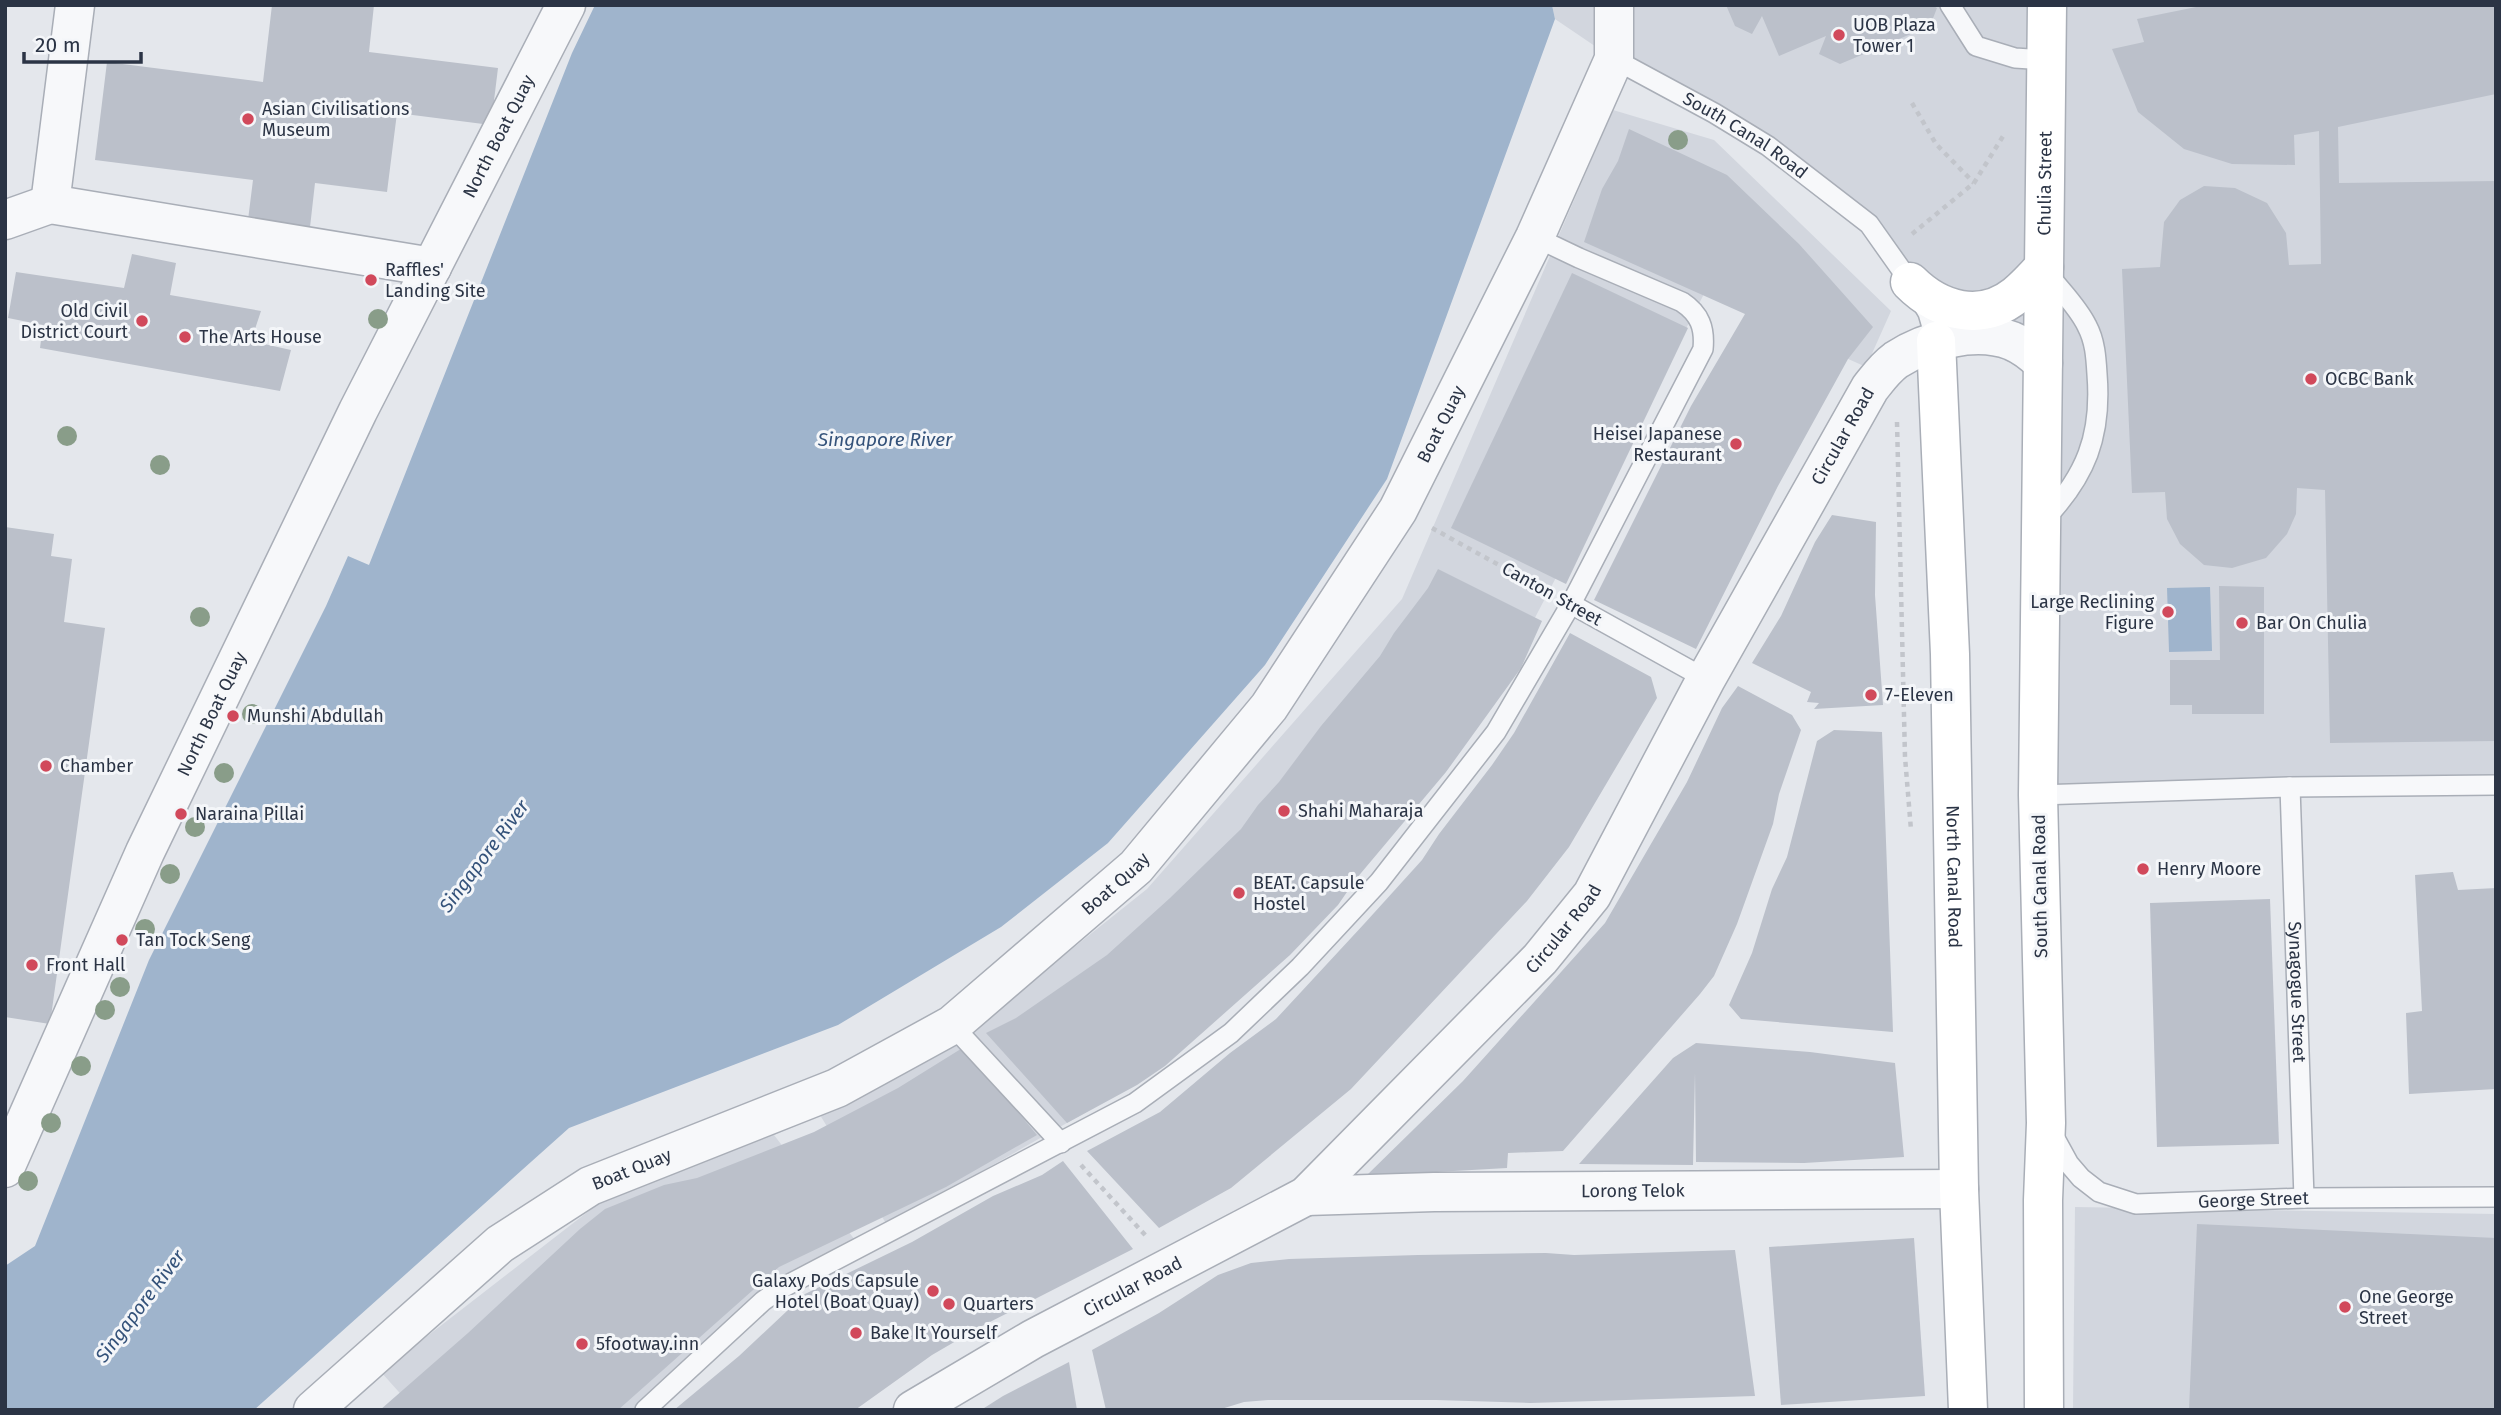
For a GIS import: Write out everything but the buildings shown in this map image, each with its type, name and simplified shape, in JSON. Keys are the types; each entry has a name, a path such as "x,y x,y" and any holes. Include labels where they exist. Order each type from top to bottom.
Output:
{"street":[{"path":"50,204 75,5"},
{"name":"North Boat Quay","path":"5,1168 145,852 358,411 566,5"},
{"path":"1614,5 1614,59"},
{"name":"Chulia Street","path":"2043,363 2047,5"},
{"name":"Boat Quay","path":"313,1410 499,1244 590,1186 837,1088 951,1026 1136,867 1269,707 1398,510 1535,237 1614,59"},
{"path":"5,220 50,204 432,267"},
{"path":"1910,282 1924,296 1941,305 1960,310 1979,310 1998,306 2015,296 2044,267"},
{"name":"Circular Road","path":"913,1410 1032,1339 1306,1196 1540,959 1592,895 1706,679 1870,388 1883,371 1895,361 1936,341 1975,336 1994,336 2012,341 2029,350 2043,363"},
{"name":"North Canal Road","path":"1936,341 1950,654 1959,1189 1968,1410"},
{"name":"South Canal Road","path":"2043,363 2038,795 2046,1123 2043,1200 2044,1410"},
{"name":"Lorong Telok","path":"1306,1196 1448,1192 1959,1189"}],"lane":[{"path":"1950,5 1976,46 2015,58 2046,60"},
{"name":"South Canal Road","path":"1614,59 1714,113 1768,146 1868,224 1910,282 1928,313 1936,341"},
{"path":"645,1410 763,1301 780,1289 1135,1103 1231,1033 1300,967 1379,882 1496,732 1571,604 1703,349 1704,333 1699,319 1682,302 1535,237"},
{"path":"2043,521 2073,486 2085,461 2097,426 2099,399 2095,352 2087,325 2044,267"},
{"name":"Canton Street","path":"1571,604 1706,679"},
{"path":"2038,795 2290,787 2496,785"},
{"name":"Synagogue Street","path":"2290,787 2304,1198"},
{"path":"951,1026 1061,1143"},
{"name":"George Street","path":"2046,1123 2069,1164 2081,1178 2099,1192 2118,1199 2147,1204 2304,1198 2496,1197"}],"path":[{"path":"1912,103 1936,144 1974,183"},
{"path":"1888,251 1974,183 2007,130"},
{"name":"Canton Street","path":"1398,510 1571,604"},
{"path":"1061,1143 1172,1266"}],"shaded area":[{"path":"1552,5 2496,5 2496,785 2038,795 2043,363 1910,282 1868,224 1768,146 1614,59 1555,19"},
{"path":"1613,110 1714,140 1891,311 1866,367 1704,294 1478,727 1266,976 1111,1098 887,1225 820,1115 774,1135 855,1240 636,1410 415,1410 381,1372 603,1200 939,1055 1147,889 1402,599"},
{"name":"One George Street","path":"2075,1207 2496,1214 2496,1410 2073,1410"}],"water":[{"name":"Singapore River","path":"595,5 1552,5 1555,19 1387,479 1265,665 1108,843 1001,927 838,1025 569,1128 254,1410 5,1410 5,1266 35,1246 149,960 326,606 348,556 369,565 572,53"},
{"path":"2210,587 2212,651 2169,652 2167,588"}],"place":[{"name":"UOB Plaza Tower 1","path":"1839,35"},
{"name":"Asian Civilisations Museum","path":"248,119"},
{"name":"Raffles' Landing Site","path":"371,280"},
{"name":"Old Civil District Court","path":"142,321"},
{"name":"The Arts House","path":"185,337"},
{"name":"OCBC Bank","path":"2311,379"},
{"name":"Heisei Japanese Restaurant","path":"1736,444"},
{"name":"Large Reclining Figure","path":"2168,612"},
{"name":"Bar On Chulia","path":"2242,623"},
{"name":"7-Eleven","path":"1871,695"},
{"name":"Munshi Abdullah","path":"233,716"},
{"name":"Chamber","path":"46,766"},
{"name":"Shahi Maharaja","path":"1284,811"},
{"name":"Naraina Pillai","path":"181,814"},
{"name":"Henry Moore","path":"2143,869"},
{"name":"BEAT. Capsule Hostel","path":"1239,893"},
{"name":"Tan Tock Seng","path":"122,940"},
{"name":"Front Hall","path":"32,965"},
{"name":"Galaxy Pods Capsule Hotel (Boat Quay)","path":"933,1291"},
{"name":"Quarters","path":"949,1304"},
{"name":"One George Street","path":"2345,1307"},
{"name":"Bake It Yourself","path":"856,1333"},
{"name":"5footway.inn","path":"582,1344"}]}
